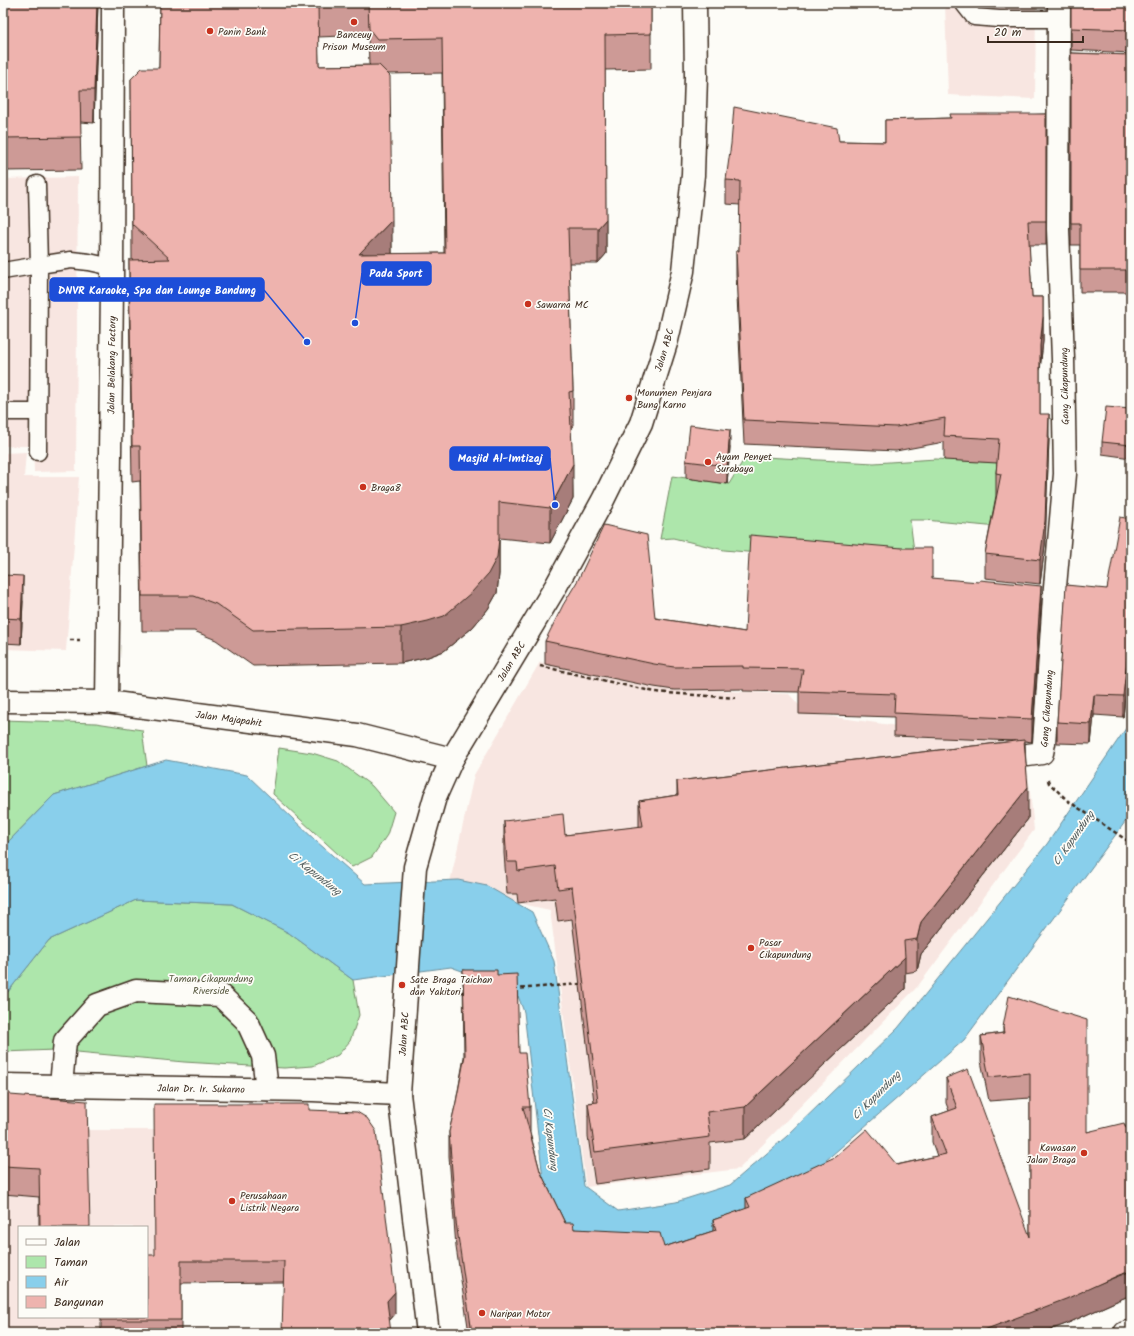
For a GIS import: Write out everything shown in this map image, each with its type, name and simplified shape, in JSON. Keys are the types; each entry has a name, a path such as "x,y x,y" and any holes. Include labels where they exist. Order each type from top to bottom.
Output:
{"street":[{"name":"Jalan Belakang Factory","path":"107,702 112,267 113,3"},
{"name":"Jalan ABC","path":"428,1333 399,1094 415,867 435,797 452,759 556,586 603,500 641,423 667,340 683,271 693,175 696,76 696,3"},
{"name":"Gang Cikapundung","path":"1028,755 1042,753 1044,743 1054,598 1065,474 1063,359 1058,229 1059,11"},
{"path":"1058,62 1080,63"},
{"path":"1032,596 1054,598"},
{"name":"Jalan Majapahit","path":"3,701 107,702 358,735 452,759"},
{"path":"61,1086 66,1042 97,1005 136,991 220,995 247,1021 263,1056 267,1089"},
{"name":"Jalan Dr. Ir. Sukarno","path":"3,1085 313,1090 399,1094"},
{"path":"1125,1333 1131,1331"}],"lane":[{"path":"963,3 974,17 999,19 1059,11"},
{"path":"38,184 38,452"},
{"path":"3,271 71,260 112,267"},
{"path":"3,412 38,412"}],"path":[{"path":"540,666 655,692 735,698"},
{"path":"1058,792 1068,801 1131,843"},
{"path":"510,990 580,984"},
{"path":"459,992 474,992"}],"shaded area":[{"path":"945,3 1036,3 1035,99 948,95"},
{"path":"78,177 76,471 34,472 33,446 3,446 3,179"},
{"path":"26,452 24,477 79,477 66,651 3,649 3,453"},
{"name":"Pasar Cikapundung","path":"540,662 670,688 789,694 806,713 1025,744 1034,830 918,986 739,1169 586,1187 550,910 513,902 450,882 474,775"},
{"path":"9,1130 164,1130 171,1333 5,1332"}],"green space":[{"path":"746,456 874,463 936,459 999,462 1029,530 925,520 910,520 915,559 860,562 724,550 673,538 660,539 672,476 729,484"},
{"path":"3,720 96,723 142,730 147,766 54,795 8,842 3,841"},
{"path":"279,748 312,753 338,761 372,786 394,812 387,835 372,857 352,867 273,794"},
{"name":"Taman Cikapundung Riverside","path":"136,900 232,904 289,933 353,980 359,1015 350,1041 338,1055 313,1066 284,1068 184,1062 56,1050 3,1052 3,998 49,940"}],"water":[{"name":"Ci Kapundung","path":"1131,721 1131,814 964,1040 777,1203 670,1251 579,1249 545,1196 524,1012 518,996 498,984 451,967 353,980 289,933 232,904 136,900 49,940 3,998 3,856 8,842 54,795 166,760 247,775 316,841 365,884 458,880 487,886 532,912 554,961 584,1186 618,1211 676,1202 730,1185 787,1136 898,1028 1047,844"}],"building":[{"path":"3,3 97,3 94,90 80,90 81,137 3,138"},
{"path":"160,3 318,3 319,66 379,65 390,76 392,220 359,254 445,253 442,38 377,39 369,29 368,3 651,3 651,34 605,35 606,219 598,228 568,228 573,391 569,392 573,464 550,508 499,502 499,539 497,557 488,574 472,592 444,616 401,627 253,630 216,604 194,596 142,596 140,446 132,446 129,260 170,259 132,224 131,79 142,68 159,68"},
{"path":"1071,3 1131,3 1131,30 1071,28"},
{"path":"1071,53 1131,55 1131,270 1080,270 1080,223 1071,223"},
{"path":"734,107 837,128 839,141 885,142 885,120 951,118 950,114 1046,114 1046,221 1028,221 1032,297 1043,297 1043,317 1040,346 1040,414 1049,414 1045,521 1040,560 985,554 1001,474 996,473 999,439 944,436 945,418 896,427 744,420 736,251 739,251 740,181 726,180"},
{"path":"1106,407 1131,409 1131,445 1102,442"},
{"path":"690,425 730,430 727,466 686,461"},
{"path":"1120,517 1131,519 1131,642 1129,642 1123,696 1094,695 1091,724 1057,722 1066,585 1107,589"},
{"path":"604,525 647,535 655,618 745,632 750,535 902,548 932,548 932,578 979,582 980,580 1041,586 1032,719 894,713 895,694 799,691 803,669 743,668 743,666 674,667 545,641 563,605 578,580"},
{"path":"3,575 23,576 21,619 3,618"},
{"name":"Pasar Cikapundung","path":"1024,740 1028,787 921,922 917,939 904,941 905,957 745,1107 707,1112 710,1137 595,1152 588,1103 598,1102 572,887 558,889 555,866 518,871 517,862 507,862 504,821 563,814 565,835 643,826 639,801 678,795 677,781"},
{"name":"Kawasan Jalan Braga","path":"463,970 497,970 497,975 517,974 519,1053 525,1053 530,1107 523,1107 540,1171 565,1223 573,1223 574,1229 660,1233 664,1247 716,1230 713,1220 750,1207 746,1198 835,1157 867,1129 897,1165 946,1154 932,1117 957,1108 946,1078 968,1069 1030,1237 1030,1073 989,1077 981,1036 1004,1033 1003,1027 1009,996 1087,1020 1087,1132 1124,1123 1126,1128 1131,1126 1131,1271 1066,1299 976,1333 472,1333 456,1222 449,1132 465,1055"},
{"path":"3,1092 10,1093 10,1095 87,1101 90,1226 40,1226 39,1168 3,1166"},
{"path":"154,1104 309,1104 309,1110 357,1112 367,1118 376,1131 395,1292 387,1301 391,1333 282,1333 284,1261 181,1261 181,1320 101,1320 101,1318 148,1318 148,1255 155,1255"}],"place":[{"name":"Banceuy Prison Museum","path":"354,22"},
{"name":"Panin Bank","path":"210,31"},
{"name":"Sawarna MC","path":"528,304"},
{"name":"Pada Sport","path":"355,323"},
{"name":"DNVR Karaoke, Spa dan Lounge Bandung","path":"307,342"},
{"name":"Monumen Penjara Bung Karno","path":"629,398"},
{"name":"Ayam Penyet Surabaya","path":"708,462"},
{"name":"Braga8","path":"363,487"},
{"name":"Masjid Al-Imtizaj","path":"555,505"},
{"name":"Pasar Cikapundung","path":"751,948"},
{"name":"Sate Braga Taichan dan Yakitori","path":"402,985"},
{"name":"Kawasan Jalan Braga","path":"1084,1153"},
{"name":"Perusahaan Listrik Negara","path":"232,1201"},
{"name":"Naripan Motor","path":"482,1313"}]}
